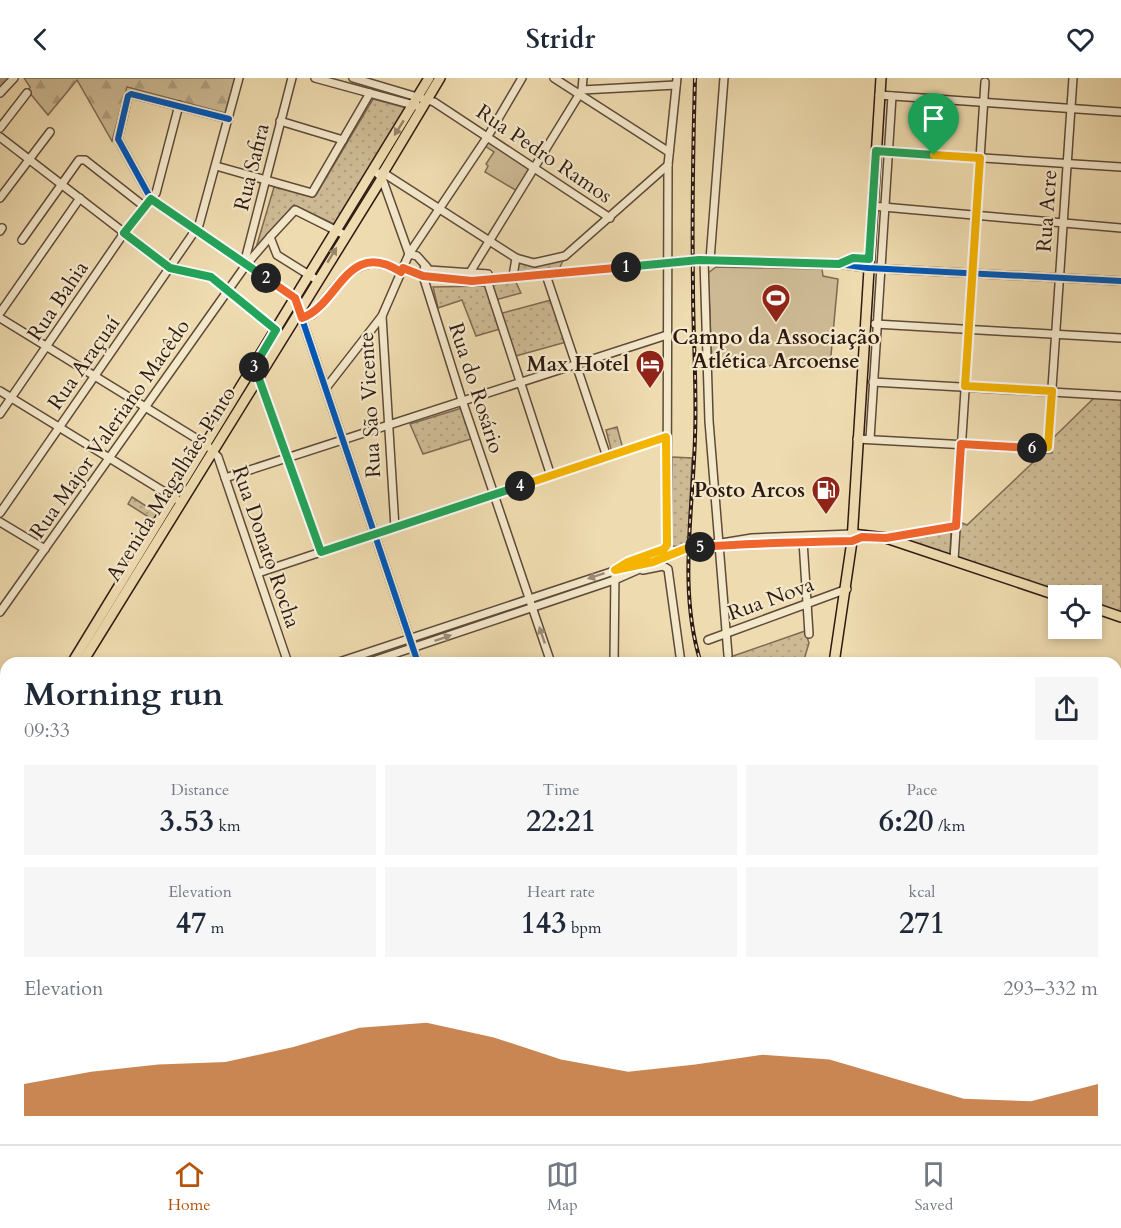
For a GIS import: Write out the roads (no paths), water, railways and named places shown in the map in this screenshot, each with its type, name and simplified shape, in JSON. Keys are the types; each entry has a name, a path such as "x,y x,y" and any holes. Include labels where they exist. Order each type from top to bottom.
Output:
{"main road":[{"name":"Avenida Magalhães Pinto","path":"420,102 429,78"},
{"name":"Avenida Magalhães Pinto","path":"85,657 102,623 279,333 296,314 313,277 340,232 420,102 440,78"},
{"path":"835,657 847,589 852,537 881,78"},
{"name":"Avenida Magalhães Pinto","path":"296,314 295,298 313,277"},
{"path":"852,537 886,538 1048,592"},
{"path":"1102,610 1121,617"},
{"name":"Avenida Magalhães Pinto","path":"76,657 102,623"}],"street":[{"path":"0,93 14,78"},
{"name":"Rua Araçuaí","path":"0,513 200,225 239,78"},
{"name":"Rua Safira","path":"245,264 292,78"},
{"path":"315,78 370,93 420,102"},
{"path":"357,78 420,102"},
{"path":"326,388 382,316 409,254 440,211 522,78"},
{"path":"554,78 580,92 669,152"},
{"path":"469,274 580,92 584,78"},
{"path":"724,78 704,260 709,421 728,655"},
{"name":"Rua Acre","path":"961,444 1043,449 1048,446 1073,78"},
{"path":"580,92 676,82 668,165 666,262 667,545 664,549 628,562 615,570"},
{"path":"954,560 985,82"},
{"path":"0,128 27,93"},
{"path":"216,166 312,193 370,93"},
{"path":"228,119 134,94 128,96 118,139 151,199 194,231 295,298"},
{"path":"879,95 1121,112"},
{"path":"870,439 886,208 891,96"},
{"name":"Rua Pedro Ramos","path":"420,102 488,136 610,218"},
{"name":"Rua Bahia","path":"0,414 124,233 156,193 179,105"},
{"path":"280,121 343,140"},
{"path":"0,198 51,132"},
{"path":"0,137 170,268 211,277 279,333"},
{"path":"876,151 1121,166"},
{"path":"22,240 79,160 85,160 145,207"},
{"path":"556,274 565,256 668,165"},
{"path":"378,172 516,258 534,263 565,256"},
{"path":"378,172 409,254"},
{"path":"0,313 80,198"},
{"path":"872,206 1121,228"},
{"name":"Rua Major Valeriano Macêdo","path":"0,612 245,264 295,210 340,232"},
{"path":"270,237 277,255 313,277"},
{"path":"409,254 417,256 429,270 490,278"},
{"path":"513,276 516,258"},
{"path":"401,272 403,268 425,276 490,278 546,275 682,261 839,264 853,258 882,268 1121,280"},
{"path":"401,272 383,264 363,264 341,280 312,315 296,314 326,388 416,657"},
{"name":"Rua do Rosário","path":"425,265 425,276 462,400 549,657"},
{"path":"546,275 607,457"},
{"path":"490,278 520,382 551,476"},
{"name":"Rua São Vicente","path":"382,316 395,528"},
{"path":"0,318 210,448"},
{"path":"864,323 1121,338"},
{"path":"225,478 462,400 578,366 667,335"},
{"path":"255,374 321,552"},
{"path":"873,382 1121,396"},
{"path":"0,391 177,500"},
{"path":"258,573 666,437"},
{"path":"857,439 961,444"},
{"name":"Rua Donato Rocha","path":"210,448 219,457 286,657"},
{"path":"0,522 45,549"},
{"path":"886,538 956,526"},
{"path":"385,657 614,580 685,549 718,546 752,538 852,537"},
{"path":"803,539 809,634"},
{"path":"354,657 615,570 653,562"},
{"path":"637,570 663,566 668,569 680,657"},
{"path":"614,657 615,570"},
{"name":"Rua Nova","path":"708,640 847,589"}],"waterway":[{"path":"0,84 5,78"}],"railway":[{"path":"695,78 693,157 695,418 688,580 694,636 699,657"}],"place":[{"name":"Campo da Associação Atlética Arcoense","path":"776,324"},
{"name":"Max Hotel","path":"650,390"},
{"name":"Posto Arcos","path":"826,516"}]}
